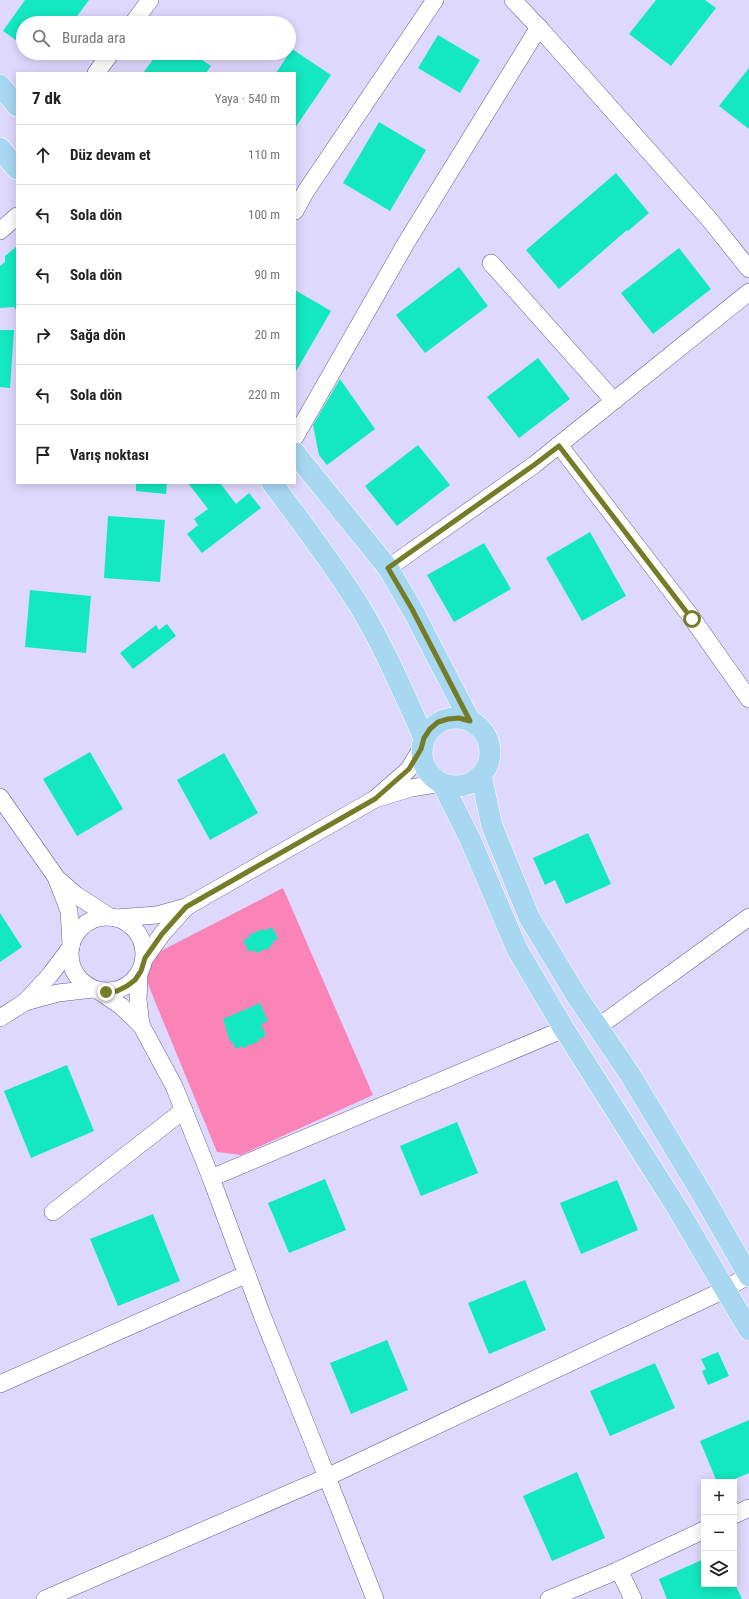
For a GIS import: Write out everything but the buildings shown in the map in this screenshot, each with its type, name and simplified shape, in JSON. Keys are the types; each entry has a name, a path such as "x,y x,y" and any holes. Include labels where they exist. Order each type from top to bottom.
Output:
{"main road":[{"path":"0,85 16,105"},
{"path":"0,148 16,168"},
{"path":"296,454 388,568 412,609 470,721"},
{"path":"273,484 310,534 361,609 394,672 423,744"},
{"path":"459,718 470,721 478,726 485,734 489,744 490,755 488,760 481,775 473,782 452,786 442,783 433,778 426,769 422,760 423,744 430,729 438,722 459,718"},
{"path":"481,775 492,826 529,917 598,1028 628,1073 702,1194 749,1275"},
{"path":"442,783 470,839 517,949 564,1029 679,1211 724,1290 749,1330"}],"street":[{"path":"138,16 150,0"},
{"path":"296,209 306,191 435,0"},
{"path":"513,0 539,27 704,213 749,269"},
{"path":"296,435 406,244 539,27"},
{"path":"97,72 106,60"},
{"path":"0,231 16,217"},
{"path":"491,263 614,401"},
{"path":"388,568 559,446 749,292"},
{"path":"559,446 689,614 749,699"},
{"path":"0,1018 25,1002 50,975 71,945 78,930 88,922 100,917 113,918 157,915 186,907 375,799 409,769 423,744"},
{"path":"375,799 411,788 442,783"},
{"path":"0,797 56,877 76,895 113,918 125,921 135,929 142,940 145,958"},
{"path":"56,877 69,911 71,945 70,954 72,967 78,978 86,985 121,1006 141,1025 174,1086 375,1599"},
{"path":"25,1002 58,993 96,990 106,992 122,989 135,980 145,958 162,934 186,907"},
{"path":"598,1028 749,917"},
{"path":"139,974 138,1000 141,1025"},
{"path":"211,1178 564,1029"},
{"path":"53,1212 184,1110"},
{"path":"0,1384 247,1274"},
{"path":"45,1599 327,1477 724,1290 749,1275"},
{"path":"737,1514 749,1508"},
{"path":"549,1599 620,1570 701,1531"},
{"path":"620,1570 633,1599"}],"shaded area":[{"path":"283,888 373,1095 241,1155 217,1152 149,987 146,978 148,963 151,956"}],"route":[{"path":"106,992 117,991 135,980 141,971 145,958 162,934 186,907 375,799 409,769 421,749 424,738 430,729 438,722 459,718 470,721 412,609 388,568 559,446 692,619"}]}
